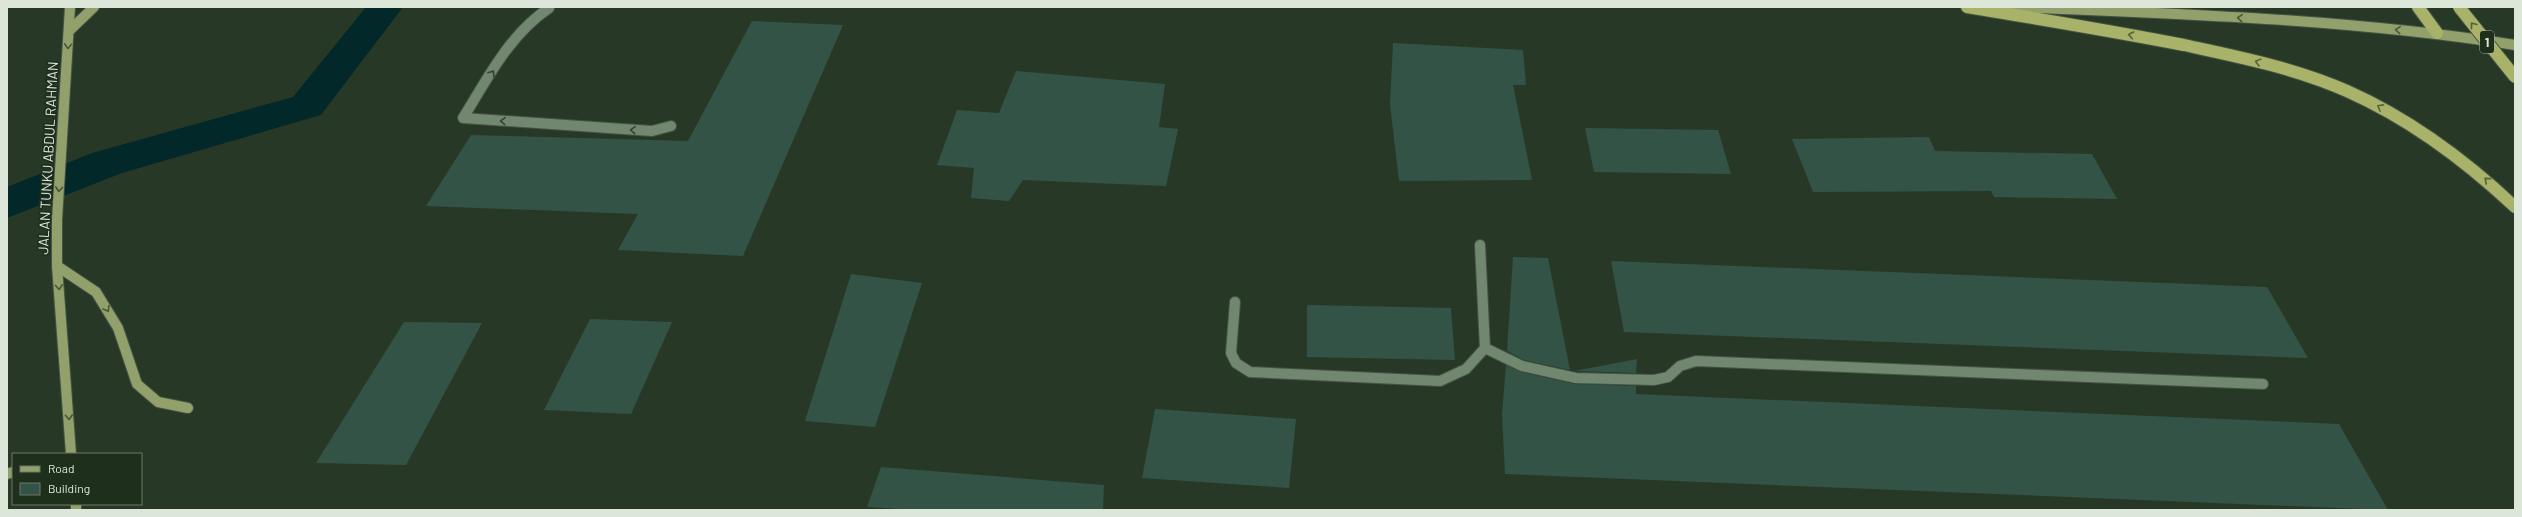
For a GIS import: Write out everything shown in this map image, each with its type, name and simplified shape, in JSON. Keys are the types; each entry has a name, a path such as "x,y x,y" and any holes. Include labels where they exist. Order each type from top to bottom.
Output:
{"highway":[{"path":"1967,7 2078,25 2229,54 2302,74 2345,90 2404,121 2488,180 2515,207"},
{"path":"2418,7 2437,33"},
{"name":"1","path":"2459,7 2515,78"}],"main road":[{"name":"JALAN TUNKU ABDUL RAHMAN","path":"68,453 57,266 57,220 70,7"},
{"path":"69,31 94,7"},
{"name":"1","path":"2012,7 2217,16 2437,33 2515,45"},
{"path":"2210,7 2217,16"},
{"path":"57,266 96,292 118,328 137,384 158,402 188,408"}],"lane":[{"path":"549,8 536,15 519,31 463,118 652,131 671,126"},
{"path":"1235,302 1231,353 1236,363 1250,372 1440,381 1458,376 1474,365 1485,348 1480,245"},
{"path":"1485,348 1522,366 1576,378 1654,380 1668,378 1680,366 1696,361 2263,384"}],"building":[{"path":"752,21 843,25 743,256 618,250 638,214 426,206 471,135 688,141"},
{"path":"1393,43 1523,50 1526,85 1513,85 1532,180 1399,181 1390,104"},
{"path":"1016,71 1165,84 1159,127 1178,129 1166,186 1023,180 1009,201 971,198 974,168 937,165 957,110 999,113"},
{"path":"1585,128 1718,130 1731,174 1594,172"},
{"path":"1929,137 1935,151 2092,154 2117,199 1994,197 1991,191 1813,192 1792,139"},
{"path":"1513,257 1548,258 1570,370 1524,360 1507,351"},
{"path":"1611,261 2267,287 2308,358 1624,332"},
{"path":"851,274 922,283 875,427 805,421"},
{"path":"1307,305 1451,308 1455,360 1307,357"},
{"path":"590,319 672,322 631,414 544,410"},
{"path":"404,322 482,323 406,465 316,463"},
{"path":"1637,359 1636,373 1574,371"},
{"path":"1506,365 1521,372 1575,384 1636,386 1636,394 2339,424 2388,510 1505,474 1502,414"},
{"path":"1155,409 1296,419 1289,488 1142,478"},
{"path":"881,467 1104,485 1103,510 919,510 867,507"}],"waterway":[{"path":"7,203 107,163 307,106 385,7"}]}
